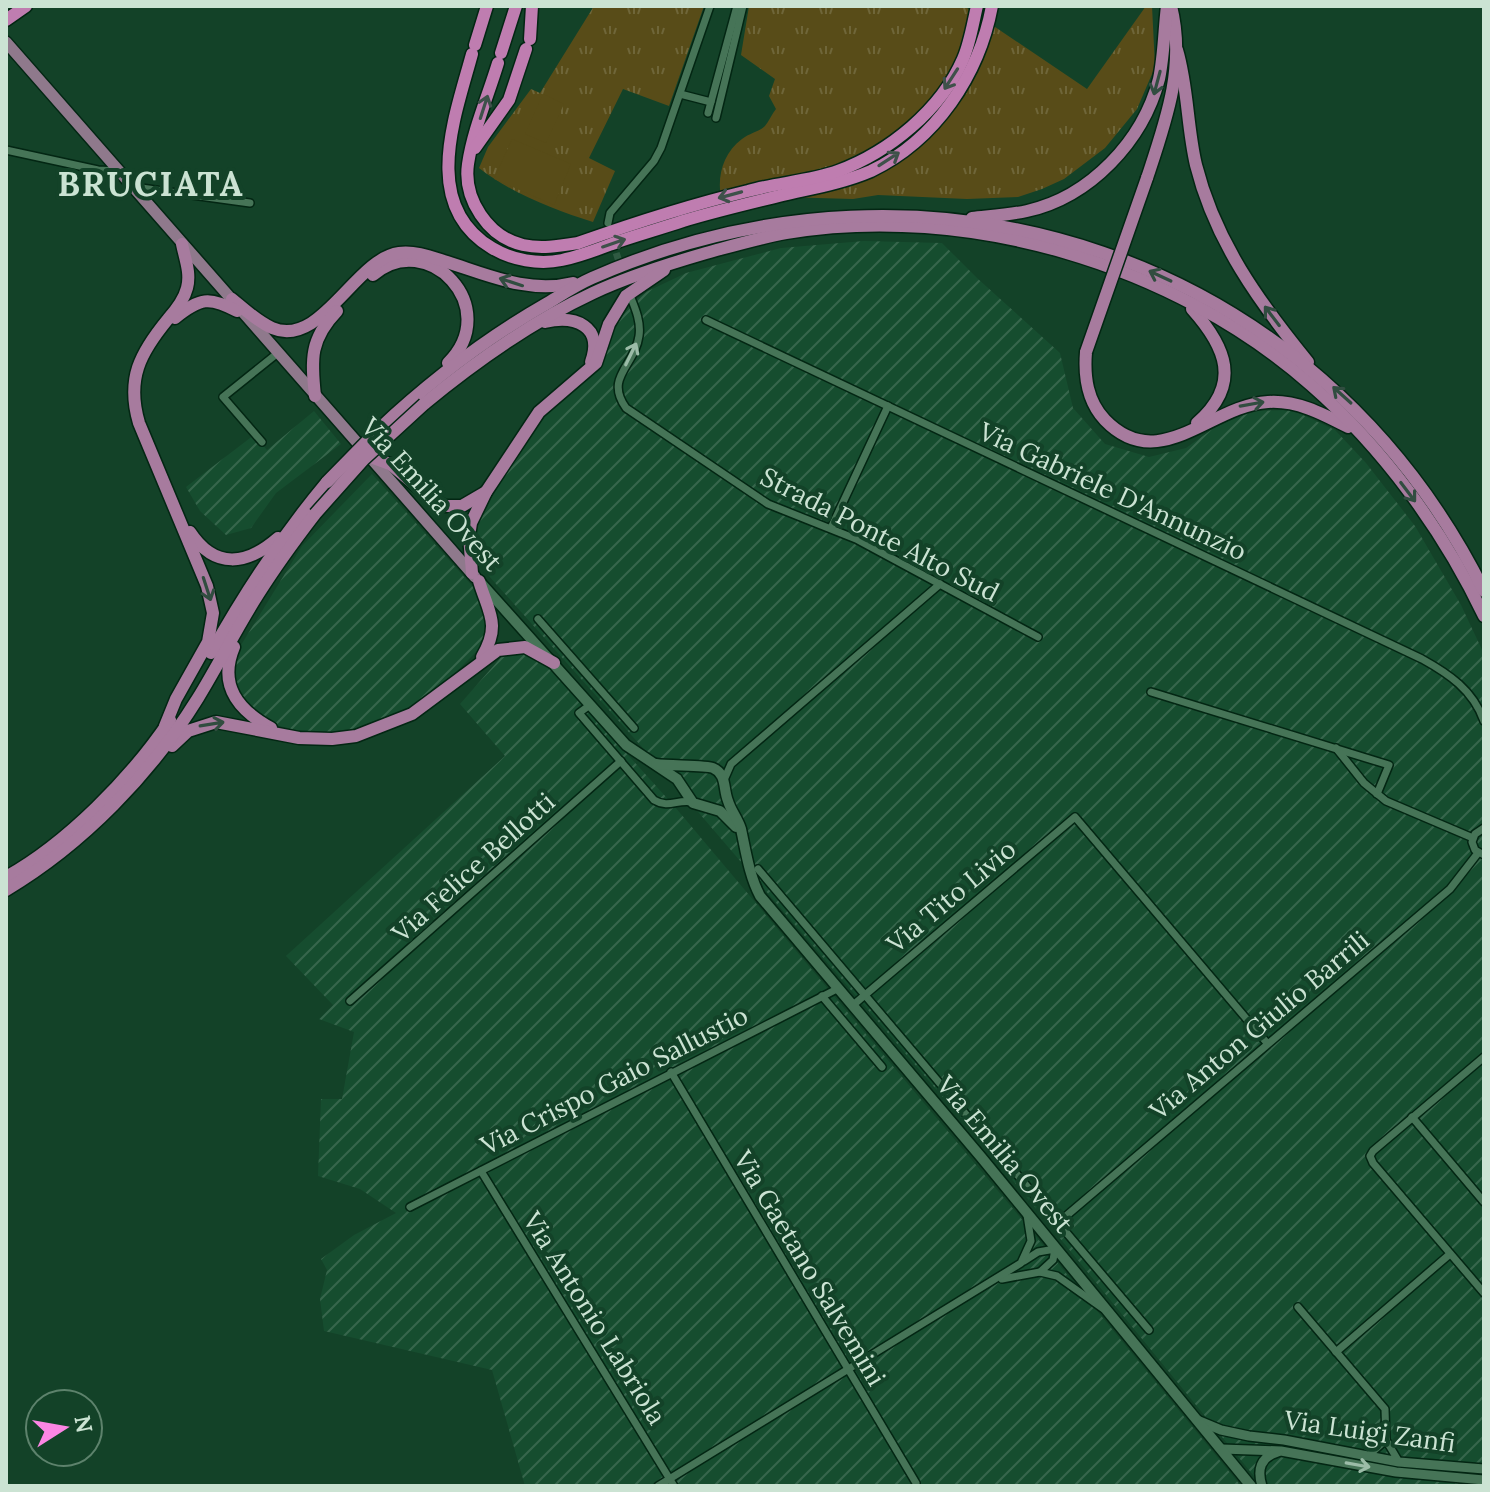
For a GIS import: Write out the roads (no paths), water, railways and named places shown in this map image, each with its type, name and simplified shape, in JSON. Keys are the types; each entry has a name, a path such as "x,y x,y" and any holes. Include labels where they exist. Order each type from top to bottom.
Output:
{"highway":[{"path":"6,20 26,6"},
{"path":"487,6 450,138 448,181 454,203 475,236 500,253 520,260 560,261 709,213 835,183 883,163 925,133 943,115 969,78 987,31 992,6"},
{"path":"516,6 471,152 468,182 478,210 487,222 505,238 539,247 578,243 694,205 769,185 836,172 893,142 916,124 935,103 963,59 977,6"},
{"path":"471,152 509,100 528,44 532,6"},
{"path":"1169,6 1184,74 1186,108 1196,164 1215,223 1247,282 1269,314 1321,376 1377,431 1420,485 1445,521 1484,591"},
{"path":"956,220 1036,208 1064,197 1101,174 1127,144 1149,109 1162,61 1169,6"},
{"path":"1177,50 1176,77 1164,125 1086,352 1084,371 1087,389 1098,412 1110,424 1123,433 1154,442 1182,436 1235,408 1270,401 1303,406 1358,432"},
{"path":"179,516 198,544 214,556 229,560 258,554 311,510 364,459 420,397 508,326 588,280 677,245 766,224 872,215 930,216 1023,230 1065,241 1147,269 1214,303 1321,376"},
{"path":"420,397 592,293 679,261 786,233 846,227 929,227 1020,241 1105,266 1185,300 1232,327 1284,363 1337,409 1384,460 1460,569 1484,616"},
{"path":"165,726 176,699 208,642 213,622 210,594 139,423 134,403 138,367 145,348 180,304 188,287 188,268 182,244"},
{"path":"232,299 275,329 298,329 328,310 376,262 406,253 428,256 525,286 562,286 588,280"},
{"path":"481,660 494,625 476,577 469,536 471,523 486,492 539,412 596,363 609,324 626,296 679,261"},
{"path":"315,396 313,350 329,319 379,270 409,262 429,265 450,277 463,296 468,312 468,325 461,348 430,378 420,397"},
{"path":"1182,436 1207,414 1214,403 1220,392 1224,364 1215,335 1185,300"},
{"path":"157,332 201,301 219,302 249,318"},
{"path":"535,325 564,319 586,327 594,348 592,361 583,376"},
{"path":"368,456 390,464 433,500 445,506 462,506 486,492"},
{"path":"6,890 66,847 128,789 173,735 311,510"},
{"path":"6,877 59,839 96,806 140,758 165,726 247,590 292,525"},
{"path":"258,595 249,621 230,656 229,685 245,712 281,734"},
{"path":"128,789 146,778 182,736 201,725 230,723 299,738 332,739 373,731 412,714 498,650 525,647 554,663"}],"main road":[{"name":"Via Emilia Ovest","path":"6,42 315,396 626,745 677,779 686,796"},
{"name":"Via Emilia Ovest","path":"656,764 700,768"},
{"path":"700,768 713,768 724,780 725,792 719,802 707,807 686,796 689,776 700,768"},
{"name":"Via Emilia Ovest","path":"725,792 739,823 750,873 760,896 981,1157 1251,1486"},
{"name":"Via Emilia Ovest","path":"707,807 725,814 736,826 743,842"}],"street":[{"path":"608,223 610,213 654,161 665,138 710,6"},
{"path":"708,113 740,6"},
{"path":"716,118 740,6"},
{"path":"680,94 711,102"},
{"path":"6,150 98,170 120,171"},
{"path":"133,187 250,203"},
{"name":"Strada Ponte Alto Sud","path":"631,298 639,322 639,338 617,388 626,408 760,499 831,528 1038,637"},
{"name":"Via Gabriele D'Annunzio","path":"706,320 1422,659 1445,672 1468,691 1484,721"},
{"path":"262,442 223,397 279,352"},
{"path":"831,528 888,406"},
{"path":"724,780 731,764 940,584"},
{"path":"538,619 634,728"},
{"path":"554,663 566,651"},
{"path":"1151,692 1389,765 1377,794"},
{"path":"590,705 579,713 654,800 666,806 686,796"},
{"path":"1335,746 1364,783 1386,801 1473,838"},
{"name":"Via Felice Bellotti","path":"350,1001 621,761"},
{"path":"713,768 731,764"},
{"name":"Via Tito Livio","path":"852,1006 1075,817 1267,1043"},
{"path":"1481,854 1473,846 1473,838 1484,828"},
{"name":"Via Anton Giulio Barrili","path":"1059,1222 1450,889 1481,854"},
{"name":"Via Emilia Ovest","path":"758,869 1149,1330"},
{"name":"Via Crispo Gaio Sallustio","path":"410,1207 837,989"},
{"path":"822,996 882,1067"},
{"path":"1484,1057 1370,1156 1484,1293"},
{"name":"Via Gaetano Salvemini","path":"671,1072 916,1483"},
{"path":"1412,1117 1484,1202"},
{"path":"981,1157 994,1145"},
{"name":"Via Antonio Labriola","path":"481,1171 672,1482"},
{"path":"1021,1263 1031,1241 1026,1212"},
{"path":"658,1486 672,1482 1038,1252 1055,1249 1053,1260 1040,1272"},
{"path":"1336,1352 1450,1254"},
{"path":"996,1280 1040,1272 1057,1276 1106,1311"},
{"path":"1298,1307 1385,1409 1386,1440 1399,1462"},
{"name":"Via Luigi Zanfi","path":"1197,1420 1221,1430 1249,1436 1399,1462 1484,1469"},
{"path":"1222,1449 1249,1436"},
{"path":"1369,1455 1386,1440"},
{"name":"Via Luigi Zanfi","path":"1222,1449 1281,1451 1396,1472 1484,1480"},
{"path":"1262,1486 1259,1467 1264,1459 1281,1451"}],"tunnel":[{"path":"613,243 630,296"}],"district":[{"name":"BRUCIATA","path":"151,183"}]}
